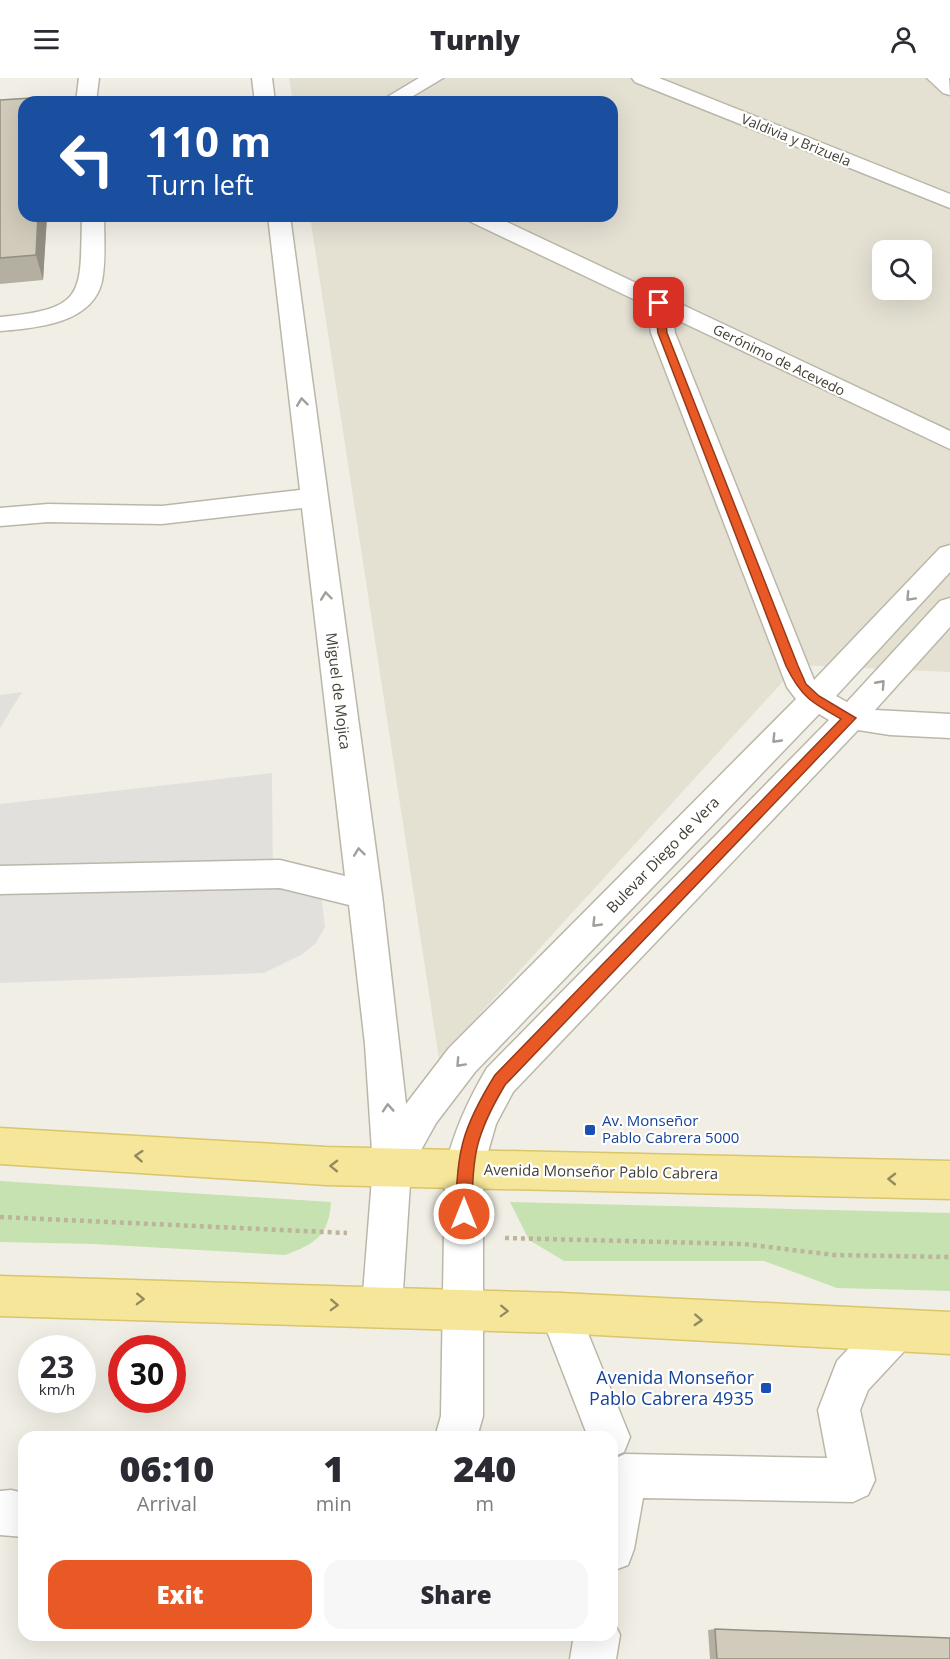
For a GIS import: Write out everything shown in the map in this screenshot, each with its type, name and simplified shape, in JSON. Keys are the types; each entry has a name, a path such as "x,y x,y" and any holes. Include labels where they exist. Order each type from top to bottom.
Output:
{"main road":[{"name":"Avenida Monseñor Pablo Cabrera","path":"0,1146 264,1163 950,1180"},
{"path":"0,1296 382,1306 950,1333"},
{"path":"0,1320 81,1297"}],"street":[{"path":"87,96 89,78"},
{"path":"262,78 264,96"},
{"path":"400,96 434,78"},
{"name":"Valdivia y Brizuela","path":"642,78 950,202"},
{"path":"937,78 950,89"},
{"path":"0,324 50,317 76,303 87,292 91,274 93,222"},
{"name":"Miguel de Mojica","path":"280,222 383,1044 392,1166 382,1306"},
{"name":"Gerónimo de Acevedo","path":"490,222 950,441"},
{"path":"659,303 663,333 802,687 815,699 850,718 878,724 950,726"},
{"path":"0,517 48,513 162,515 313,498"},
{"name":"Bulevar Diego de Vera","path":"392,1166 421,1112 455,1068 815,699 950,555"},
{"path":"458,1431 462,1416 464,1169 469,1142 480,1113 500,1080 850,718 950,608"},
{"path":"0,880 280,874 365,895"},
{"path":"560,1313 607,1431"},
{"path":"618,1460 853,1480 839,1410 852,1376 894,1331"},
{"path":"0,1513 18,1514"},
{"path":"593,1659 596,1641"}],"shaded area":[{"path":"289,78 950,78 950,672 798,665 439,1059 311,222 618,222 618,96 292,96"},
{"path":"22,692 0,728 0,695"},
{"path":"272,773 273,874 320,885 325,927 316,943 303,954 264,973 0,983 0,804"}],"green space":[{"path":"0,1181 331,1202 327,1223 318,1237 305,1247 285,1255 94,1244 0,1242"},
{"path":"510,1202 950,1213 950,1291 837,1288 764,1261 564,1261 529,1240"}],"building":[{"path":"18,99 18,222 38,222 36,255 0,258 0,100"},
{"path":"715,1629 950,1638 950,1659 717,1659"}],"place":[{"name":"Av. Monseñor Pablo Cabrera 5000","path":"590,1130"},
{"name":"Avenida Monseñor Pablo Cabrera 4935","path":"766,1388"}],"route":[{"path":"464,1214 464,1169 469,1142 480,1113 500,1080 850,718 815,699 802,687 792,666 663,333 659,303"}]}
